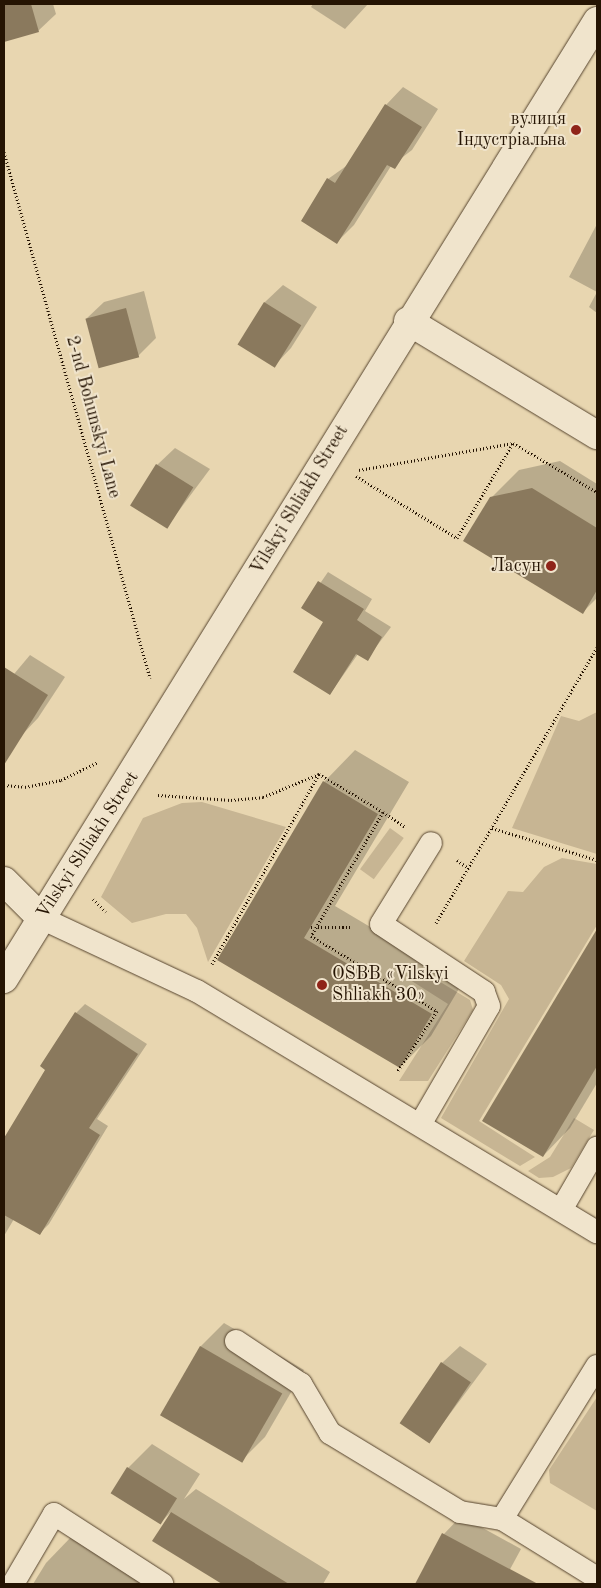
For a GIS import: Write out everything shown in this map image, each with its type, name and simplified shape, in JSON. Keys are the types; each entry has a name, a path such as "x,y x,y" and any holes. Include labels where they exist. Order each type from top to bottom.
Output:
{"street":[{"name":"Vilskyi Shliakh Street","path":"4,980 41,918 170,716 408,321 597,21"},
{"path":"408,321 597,436"},
{"path":"4,881 41,918"}],"lane":[{"path":"421,1123 489,1006 484,992 381,924 431,843"},
{"path":"41,918 197,991 421,1123 597,1232"},
{"path":"561,1210 597,1148"},
{"path":"236,1341 301,1384 330,1433 460,1512 502,1520 597,1578"},
{"path":"502,1520 597,1366"},
{"path":"13,1584 54,1514 162,1584"}],"path":[{"name":"2-nd Bohunskyi Lane","path":"4,152 90,451 144,666 152,682"},
{"path":"513,443 457,538 349,472 513,443 597,492"},
{"path":"420,950 597,648"},
{"path":"4,786 25,787 61,780 102,760"},
{"path":"152,795 231,800 263,797 319,774"},
{"path":"319,774 383,812 313,928 311,936 437,1011 400,1074 391,1069"},
{"path":"197,991 319,774"},
{"path":"492,828 597,860"},
{"path":"313,928 381,924"},
{"path":"212,962 221,968"}],"shaded area":[{"path":"597,712 597,854 512,828 561,716 579,721"},
{"path":"202,802 286,827 208,962 197,928 186,914 166,914 132,923 101,897 143,818 182,803"},
{"path":"390,828 404,838 374,879 360,869"},
{"path":"562,858 597,864 597,925 479,1121 535,1157 520,1166 441,1118 509,999 501,985 464,961 508,891 523,892 544,867"},
{"path":"414,966 470,1000 473,1010 428,1081 399,1081 448,1004 407,978"},
{"path":"574,1118 594,1130 571,1168 553,1177 539,1178 528,1171 550,1157"},
{"path":"597,1397 597,1511 550,1483 549,1470"}],"building":[{"path":"4,4 31,4 39,32 4,42"},
{"path":"385,104 422,127 395,169 387,165 337,244 301,221 327,178 335,183"},
{"path":"264,302 301,325 275,368 238,344"},
{"path":"126,308 139,357 99,368 85,319"},
{"path":"156,464 193,487 167,529 130,506"},
{"name":"Ласун","path":"532,488 597,528 597,590 583,614 463,541 490,497"},
{"path":"318,581 364,609 357,620 382,637 368,661 356,654 330,695 293,672 323,622 301,608"},
{"path":"4,667 48,695 4,765"},
{"path":"323,781 378,814 304,938 432,1014 400,1068 217,960"},
{"path":"597,929 597,1066 543,1157 482,1121"},
{"path":"75,1012 138,1054 89,1128 100,1135 40,1235 4,1215 4,1138 45,1070 40,1066"},
{"path":"200,1346 282,1394 242,1463 160,1415"},
{"path":"441,1362 471,1382 429,1443 400,1423"},
{"path":"127,1467 177,1498 161,1525 111,1493"},
{"path":"171,1512 289,1584 222,1584 152,1541"},
{"path":"442,1533 538,1584 415,1584"}],"place":[{"name":"вулиця Індустріальна","path":"576,130"},
{"name":"Ласун","path":"551,566"},
{"name":"OSBB «Vilskyi Shliakh 30»","path":"322,985"}]}
